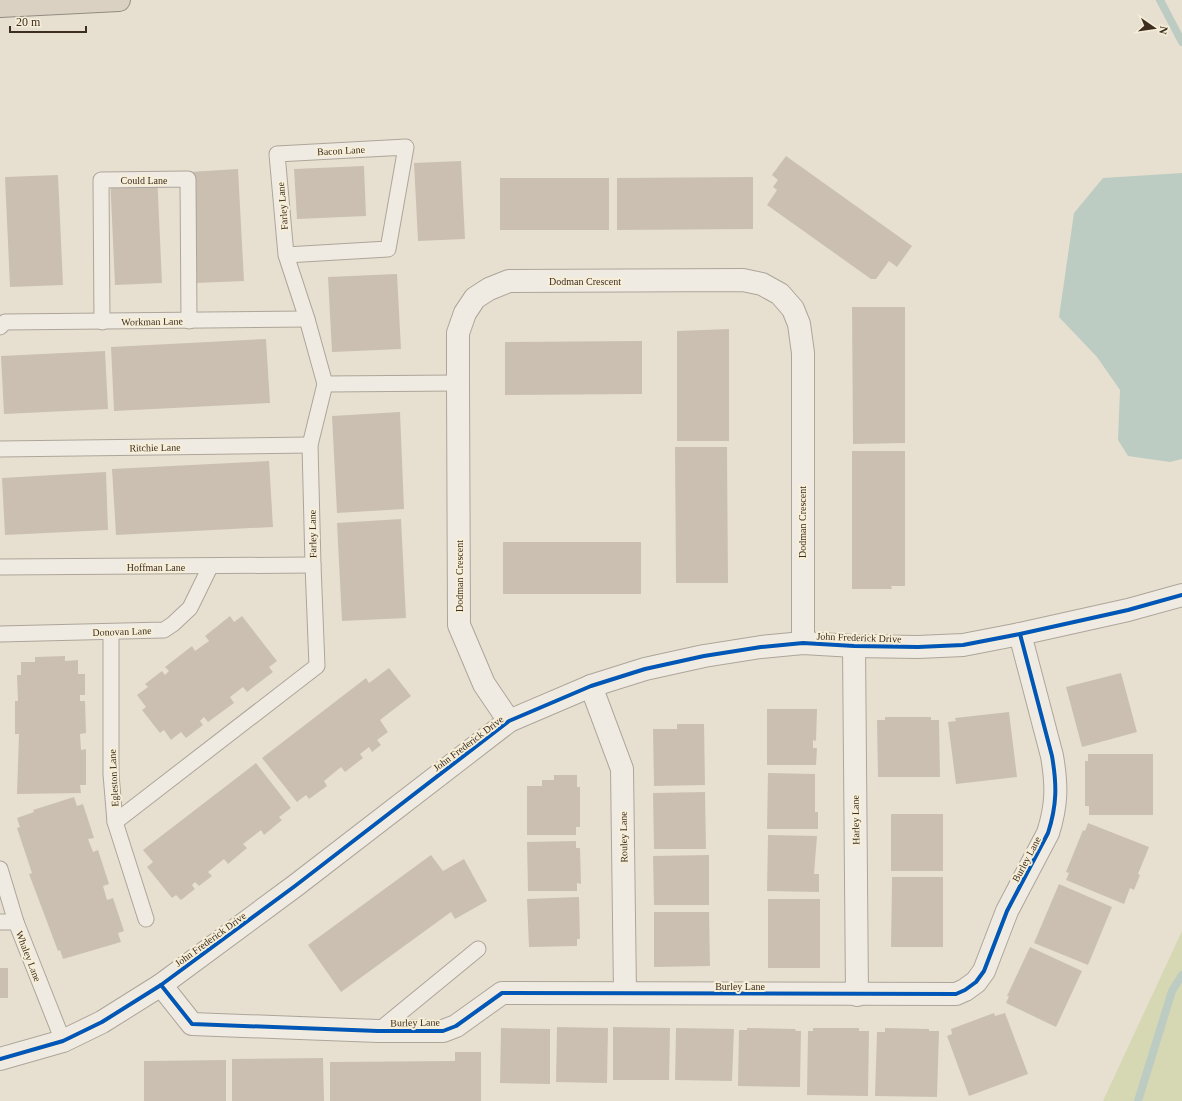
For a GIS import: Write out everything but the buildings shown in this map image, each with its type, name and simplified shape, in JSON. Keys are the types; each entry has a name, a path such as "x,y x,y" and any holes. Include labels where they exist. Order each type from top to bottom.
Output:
{"highway":[{"path":"0,6 119,0"}],"street":[{"name":"Dodman Crescent","path":"509,721 484,684 459,626 458,333 465,313 475,298 489,289 509,281 743,280 762,284 780,294 793,309 799,324 803,353 803,644"},
{"name":"John Frederick Drive","path":"0,1059 63,1041 102,1022 161,985 296,886 509,721 592,686 645,669 704,656 761,648 803,644 918,647 963,645 1128,610 1182,595"},
{"name":"Burley Lane","path":"161,985 192,1024 378,1031 444,1031 456,1026 502,993 956,994 965,990 976,982 984,971 1007,911 1048,834 1052,820 1056,796 1055,771 1020,634"},
{"name":"Harley Lane","path":"854,646 857,994"},
{"name":"Rouley Lane","path":"592,686 622,769 625,993"}],"lane":[{"name":"Bacon Lane","path":"277,154 406,147 388,249 286,255"},
{"name":"Farley Lane","path":"115,822 317,666 310,445 325,384 307,319 286,255 277,154"},
{"name":"Could Lane","path":"102,322 101,180 188,179 189,321"},
{"name":"Workman Lane","path":"0,327 5,322 307,319"},
{"path":"325,384 458,383"},
{"name":"Ritchie Lane","path":"0,449 310,445"},
{"name":"Hoffman Lane","path":"0,567 313,565"},
{"name":"Donovan Lane","path":"0,634 164,630 173,624 190,608 210,566"},
{"name":"Egleston Lane","path":"111,632 111,774 115,822 146,919"},
{"name":"Whaley Lane","path":"0,869 16,922 63,1041"},
{"path":"0,922 16,922"},
{"path":"378,1031 478,949"}],"green space":[{"path":"1182,931 1182,1101 1103,1101"}],"shaded area":[{"path":"1182,173 1182,459 1170,462 1128,456 1118,440 1120,390 1097,357 1059,317 1074,213 1103,178"}],"waterway":[{"path":"1160,0 1182,42"},
{"path":"1138,1101 1172,991 1182,975"}],"cycle path":[{"path":"0,1059 63,1041 102,1022 161,985 295,886 509,721 591,686 645,669 704,656 761,647 803,643 854,646 918,647 963,645 1128,610 1182,595"},
{"path":"161,985 192,1024 378,1031 443,1031 456,1026 502,993 956,994 965,990 976,982 984,971 1007,911 1048,833 1055,804 1055,776 1052,756 1020,634"}]}
